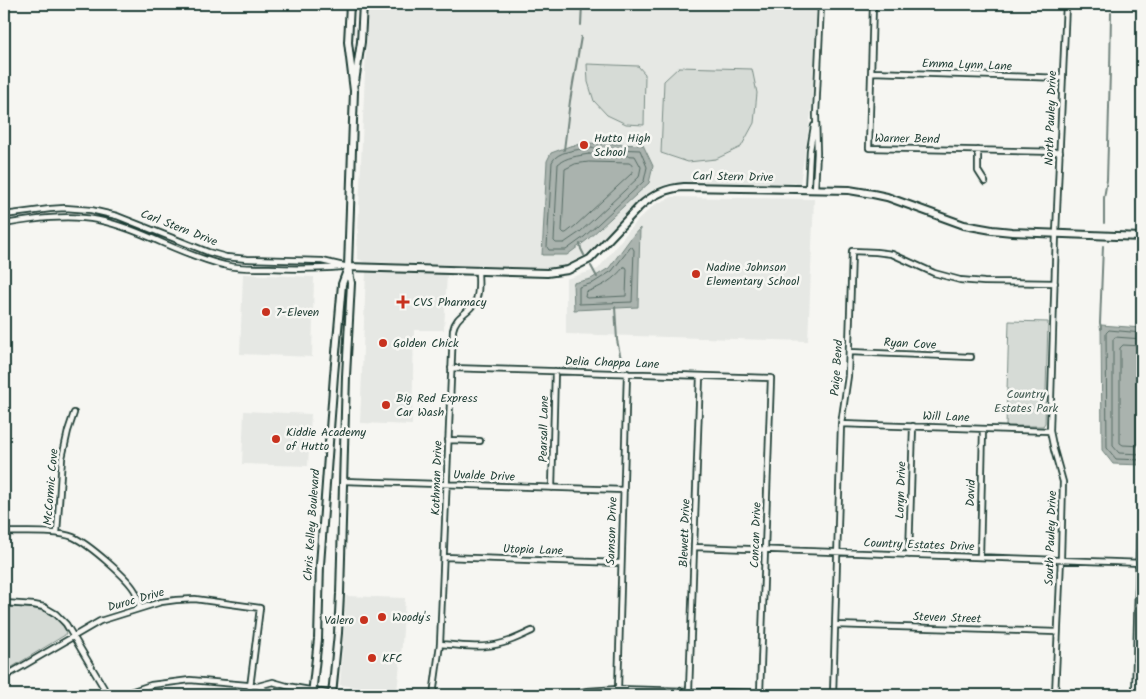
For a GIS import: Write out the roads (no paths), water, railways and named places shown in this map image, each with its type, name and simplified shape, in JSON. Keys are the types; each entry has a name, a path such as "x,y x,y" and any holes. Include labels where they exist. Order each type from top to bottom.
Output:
{"main road":[{"name":"Chris Kelley Boulevard","path":"350,4 348,42 354,91"},
{"name":"Chris Kelley Boulevard","path":"334,695 351,283 348,266 354,91 361,42 363,4"},
{"name":"Carl Stern Drive","path":"348,266 558,272 576,267 590,259 646,201 672,188 684,187 849,190 893,199 964,226 976,228 1006,231 1142,236"},
{"name":"Chris Kelley Boulevard","path":"312,693 318,639 320,565 334,375 342,284 348,266"}],"street":[{"path":"811,189 817,154 816,115 821,4"},
{"name":"Warner Bend","path":"873,4 869,148 1060,152"},
{"name":"North Pauley Drive","path":"1056,233 1066,4"},
{"name":"Emma Lynn Lane","path":"871,72 1063,78"},
{"path":"978,150 978,171 985,182"},
{"name":"Carl Stern Drive","path":"4,215 58,208 91,210 117,216 208,252 226,257 322,261 348,266"},
{"name":"Carl Stern Drive","path":"4,224 52,218 90,219 120,226 197,257 226,266 322,269 348,266"},
{"name":"South Pauley Drive","path":"1055,695 1062,482 1050,431 1056,233"},
{"name":"Paige Bend","path":"833,695 841,424 848,376 852,251 892,254 934,273 960,280 1055,283"},
{"name":"Kothman Drive","path":"433,695 440,644 454,325 476,301 478,270"},
{"name":"Ryan Cove","path":"849,352 971,357"},
{"name":"Delia Chappa Lane","path":"451,368 771,378"},
{"name":"Pearsall Lane","path":"552,488 555,371"},
{"name":"Samson Drive","path":"618,689 627,373"},
{"name":"Blewett Drive","path":"689,691 700,376"},
{"name":"Concan Drive","path":"689,691 760,693 771,378"},
{"name":"McCormic Cove","path":"57,534 62,458 74,413"},
{"name":"Will Lane","path":"841,424 1050,431"},
{"name":"Loryn Drive","path":"908,555 913,426"},
{"name":"David","path":"980,557 983,429"},
{"path":"448,440 480,441"},
{"name":"Uvalde Drive","path":"343,481 624,490"},
{"path":"1135,695 1140,513"},
{"path":"4,532 57,534 73,537 121,573 136,592 140,608"},
{"name":"Country Estates Drive","path":"694,547 1140,563"},
{"name":"Utopia Lane","path":"444,557 621,563"},
{"name":"Duroc Drive","path":"4,675 100,622 161,602 195,599 260,608 249,695"},
{"path":"4,603 44,607 56,614 66,624 108,695"},
{"name":"Steven Street","path":"836,625 1057,632"},
{"path":"440,644 492,646 516,639 532,630"},
{"path":"121,695 151,685 190,680 258,686 275,695"},
{"path":"258,686 273,682 312,693 334,695"},
{"path":"571,695 587,691 618,689 689,691"},
{"path":"962,695 1022,695"}],"water":[{"path":"588,143 643,145 653,166 649,183 587,240 567,255 542,255 547,161 551,153 570,146"},
{"path":"640,228 638,307 574,310 573,283 591,279 609,268"},
{"path":"1101,325 1142,328 1142,465 1113,464 1102,450"}],"waterway":[{"path":"581,25 582,4"},
{"path":"1104,223 1104,198 1107,180 1111,13"},
{"path":"564,150 581,37"},
{"path":"580,244 584,255"},
{"path":"1101,329 1103,246"},
{"path":"591,266 597,277"},
{"path":"615,307 617,340 621,359"}],"place":[{"name":"Hutto High School","path":"584,145"},
{"name":"Nadine Johnson Elementary School","path":"696,274"},
{"name":"CVS Pharmacy","path":"403,302"},
{"name":"7-Eleven","path":"266,312"},
{"name":"Golden Chick","path":"383,343"},
{"name":"Big Red Express Car Wash","path":"386,405"},
{"name":"Kiddie Academy of Hutto","path":"276,439"},
{"name":"Woody's","path":"382,617"},
{"name":"Valero","path":"364,620"},
{"name":"KFC","path":"372,658"}],"park label":[{"name":"Country Estates Park","path":"1026,401"}]}
